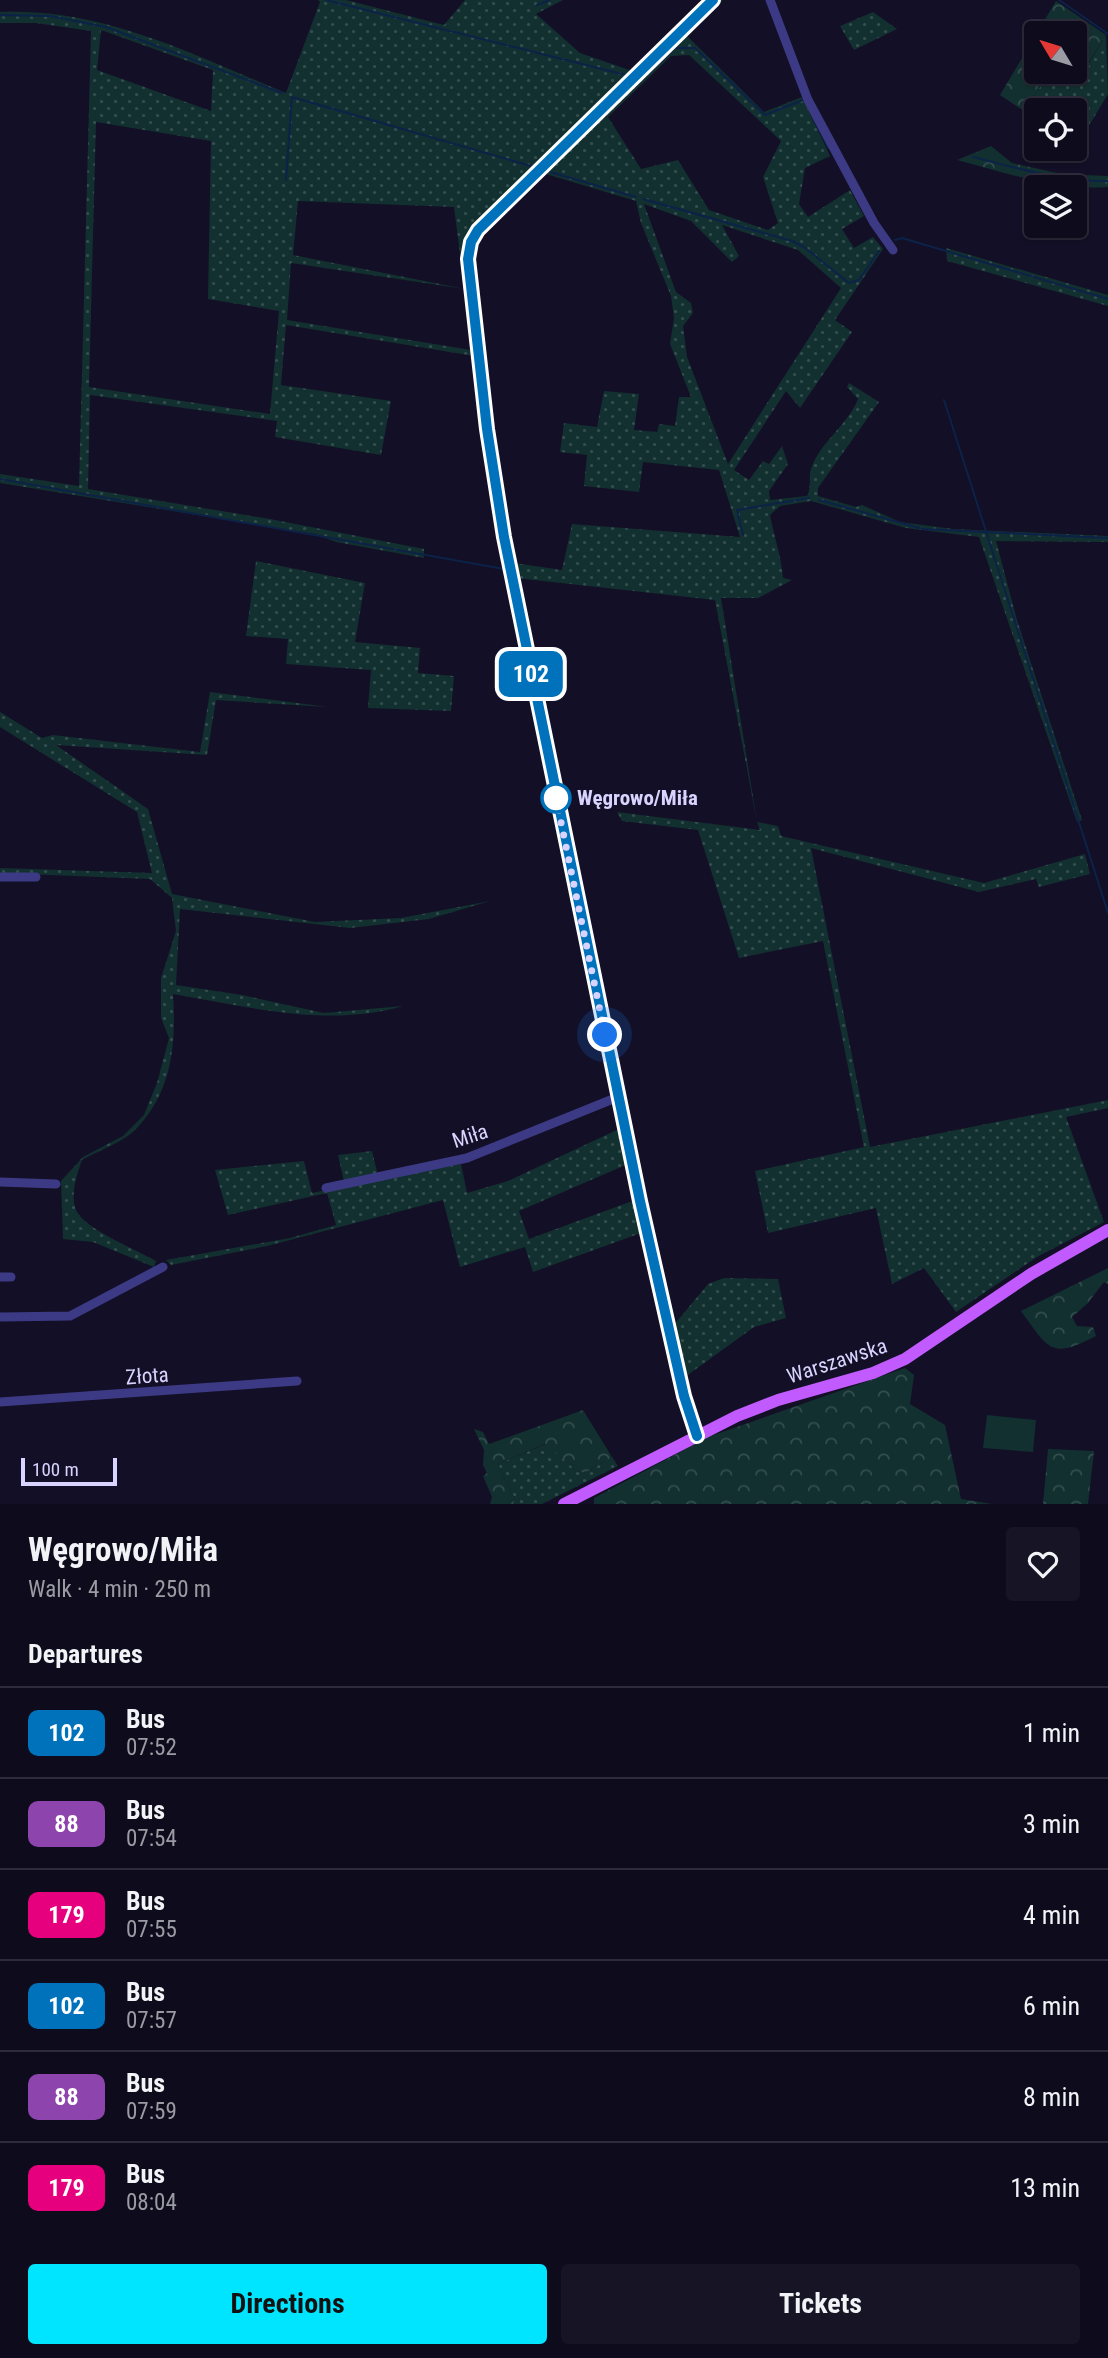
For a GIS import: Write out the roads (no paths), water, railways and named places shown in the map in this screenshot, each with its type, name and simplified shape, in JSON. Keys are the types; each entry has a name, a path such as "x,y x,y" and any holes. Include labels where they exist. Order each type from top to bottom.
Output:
{"main road":[{"name":"Warszawska","path":"564,1504 758,1407 854,1379 905,1359 1031,1274 1108,1230"}],"street":[{"path":"697,1436 684,1396 618,1097 504,537 487,429 468,259 471,242 478,230 713,0"},
{"path":"770,0 808,100 874,223 893,250"},
{"path":"0,877 36,877"},
{"name":"Miła","path":"326,1188 467,1158 618,1097"},
{"path":"0,1182 56,1184"},
{"path":"0,1317 70,1316 163,1267"},
{"name":"Złota","path":"0,1402 297,1381"}],"waterway":[{"path":"326,0 630,76"},
{"path":"537,5 550,0"},
{"path":"1059,0 1108,34"},
{"path":"0,15 50,16 106,27 282,93"},
{"path":"609,109 675,48 695,48 765,115 803,100"},
{"path":"286,180 292,97 538,168"},
{"path":"813,118 828,148"},
{"path":"973,157 1056,177 1108,181"},
{"path":"550,172 636,197"},
{"path":"643,199 792,241 804,247 849,283 859,280 879,251"},
{"path":"895,240 902,238 1108,299"},
{"path":"944,400 1108,913"},
{"path":"0,479 504,569"},
{"path":"743,535 737,510 809,498"},
{"path":"819,500 923,529 1108,538"}],"place":[{"name":"Węgrowo/Miła","path":"556,798"}]}
